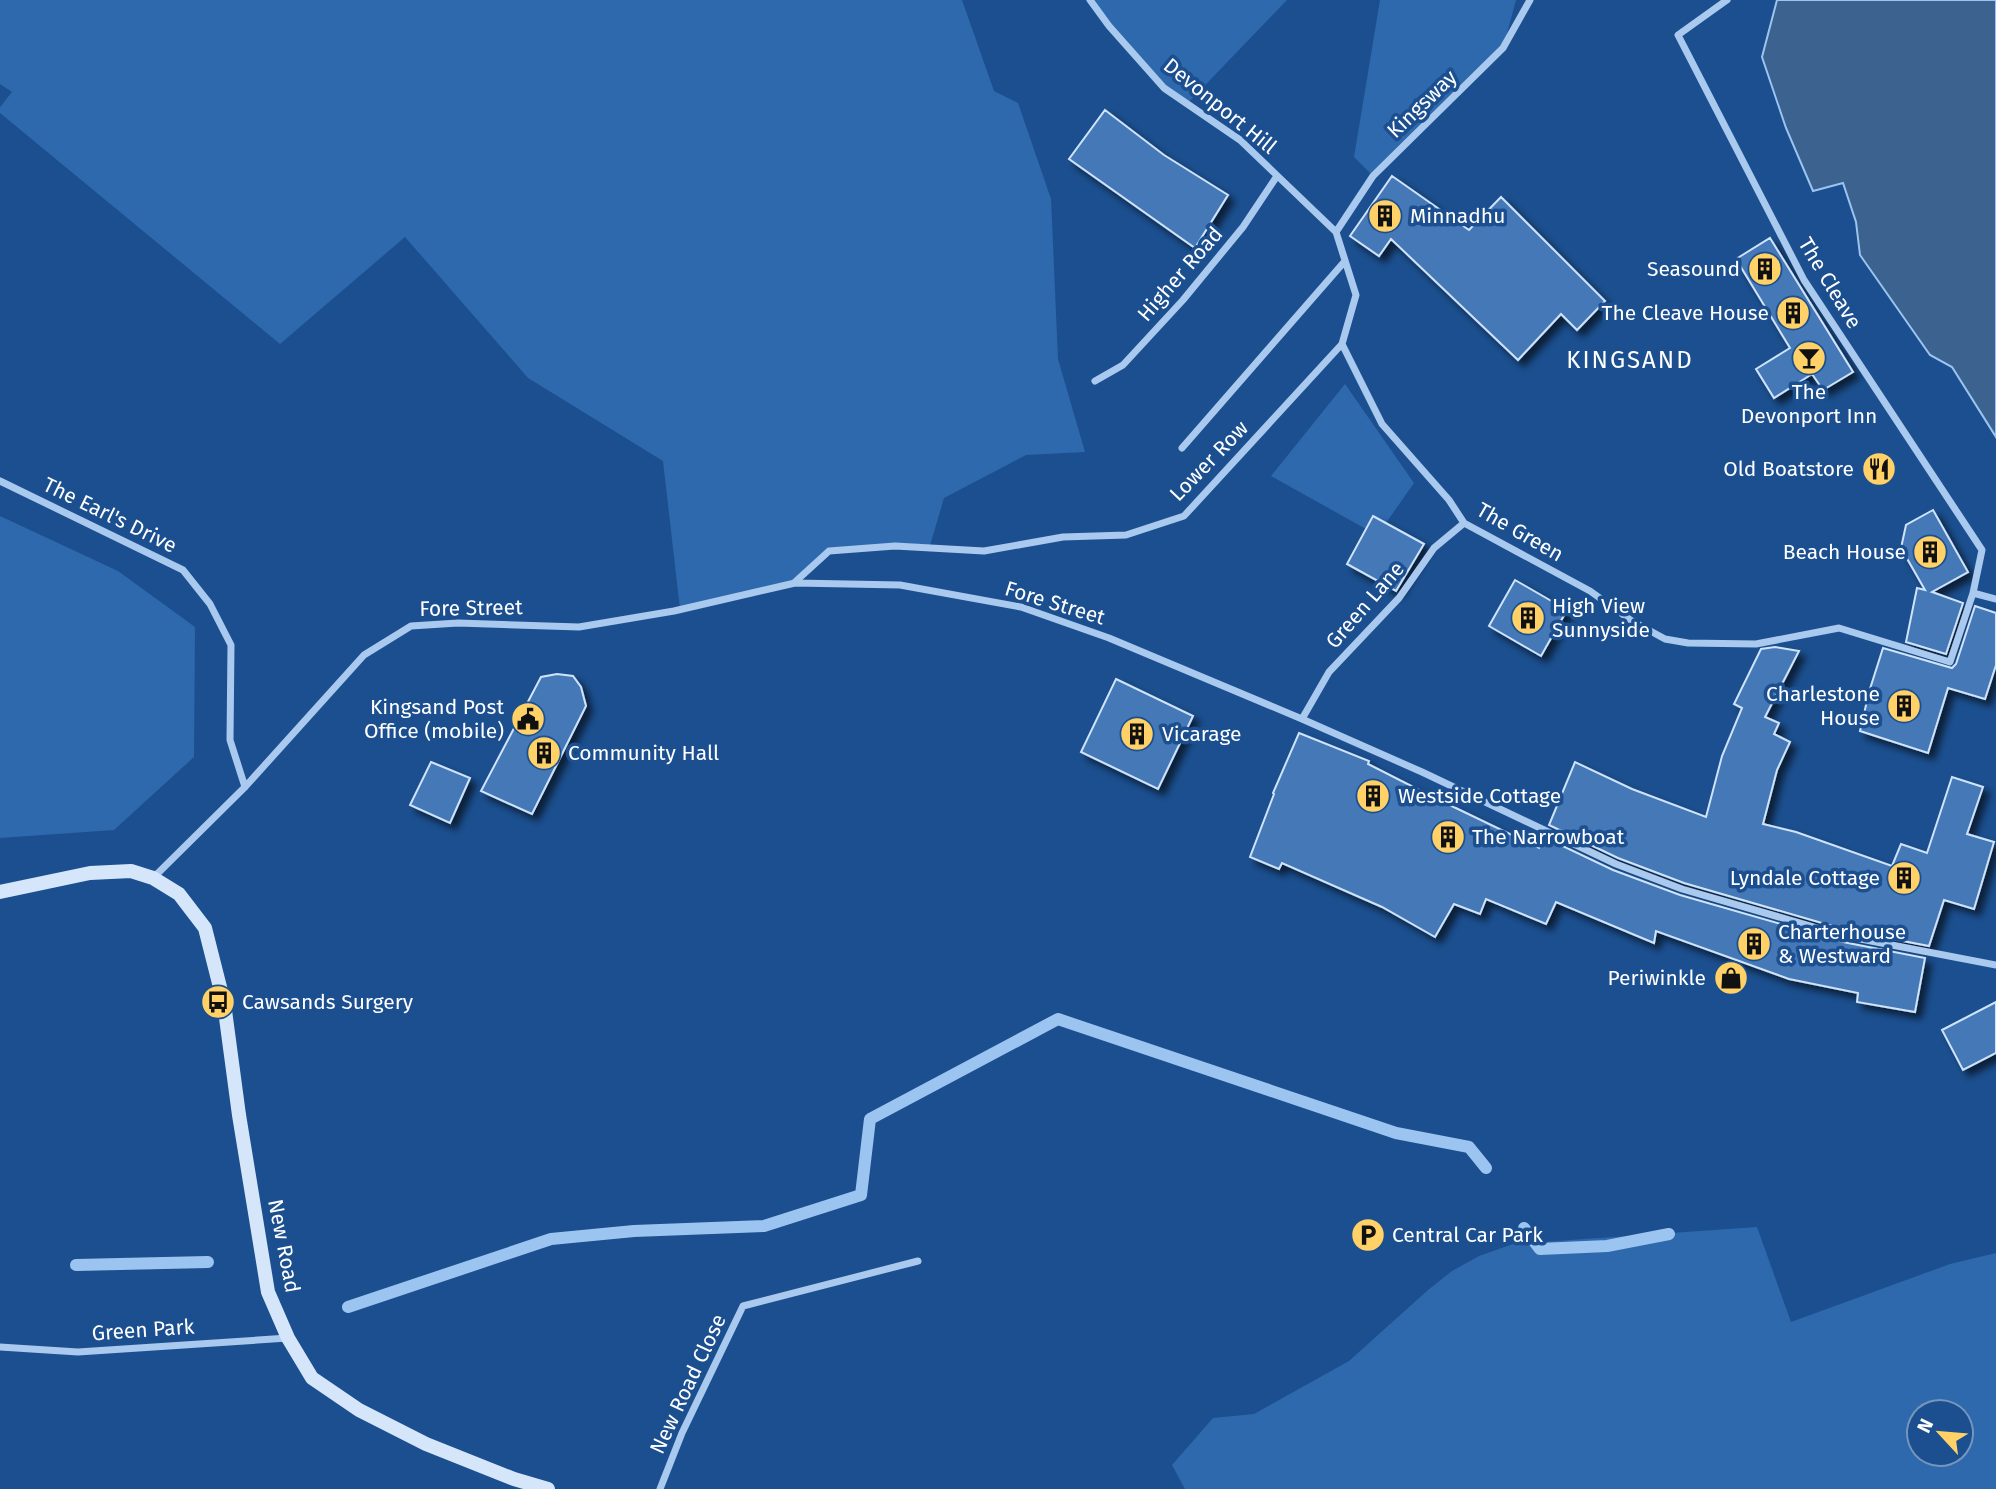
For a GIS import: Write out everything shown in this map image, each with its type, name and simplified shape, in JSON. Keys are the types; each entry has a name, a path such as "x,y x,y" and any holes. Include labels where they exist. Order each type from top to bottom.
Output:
{"street":[{"name":"Devonport Hill","path":"1090,0 1109,26 1164,88 1240,141 1336,232"},
{"name":"Kingsway","path":"1336,232 1373,176 1503,48 1531,0"},
{"name":"The Cleave","path":"1727,0 1678,35 1804,280 1982,550 1973,593"},
{"name":"Higher Road","path":"1095,381 1123,365 1183,300 1243,227 1277,176"},
{"name":"Lower Row","path":"795,583 829,551 895,546 984,551 1063,537 1126,535 1184,516 1342,344 1356,295 1336,232"},
{"path":"1182,448 1345,261"},
{"name":"The Green","path":"1342,344 1382,424 1449,500 1464,523 1590,591 1632,621 1665,639 1688,643 1756,644 1839,628 1950,662 1973,593"},
{"name":"The Earl's Drive","path":"0,481 183,570 210,604 231,645 230,740 245,788"},
{"name":"Green Lane","path":"1303,719 1329,672 1399,598 1434,548 1464,523"},
{"name":"Fore Street","path":"153,878 245,788 365,655 411,626 458,623 579,627 674,611 795,583 900,585 1021,607 1109,638 1303,719 1616,864 1682,889 1845,936 1996,965"},
{"path":"1973,593 1996,599"},
{"path":"0,892 90,873 131,870 153,878"},
{"name":"New Road","path":"153,878 179,894 205,928 224,1003 268,1292 288,1338 312,1378 359,1410 426,1444 514,1479 548,1489"},
{"name":"New Road Close","path":"660,1489 682,1433 743,1306 918,1261"},
{"name":"Green Park","path":"0,1347 78,1352 288,1338"}],"shaded area":[{"path":"0,0 962,0 994,91 1018,103 1051,199 1058,359 1085,452 1026,455 944,498 929,549 895,546 829,551 795,583 680,609 663,461 528,378 405,237 280,344 0,113 0,107 12,92 0,84"},
{"path":"1090,0 1287,0 1187,104 1164,88"},
{"path":"1380,0 1516,0 1503,48 1373,176 1354,157"},
{"path":"1777,0 1996,0 1996,437 1952,367 1930,355 1860,255 1856,222 1843,183 1813,191 1786,128 1762,57"},
{"path":"1345,384 1414,483 1386,523 1366,529 1271,476"},
{"path":"0,516 118,571 195,627 194,757 114,830 0,838"},
{"path":"1757,1227 1791,1322 1950,1264 1996,1253 1996,1489 1185,1489 1172,1465 1213,1418 1254,1414 1349,1361 1428,1290 1452,1271 1479,1256 1513,1244"}],"building":[{"path":"1105,110 1164,155 1228,195 1195,248 1069,159"},
{"path":"1392,176 1469,230 1501,197 1605,301 1577,330 1561,314 1518,360 1391,239 1379,256 1350,236"},
{"path":"1770,238 1853,372 1823,390 1812,374 1774,398 1756,369 1790,348 1736,259"},
{"path":"1933,510 1968,572 1932,592 1963,603 1946,654 1906,642 1917,588 1925,590 1901,548 1906,525"},
{"path":"1373,516 1424,544 1396,591 1347,564"},
{"name":"High View Sunnyside","path":"1515,580 1567,610 1541,656 1489,626"},
{"name":"Charlestone House","path":"1975,606 1996,613 1996,665 1985,699 1948,688 1928,753 1860,731 1883,648 1952,668 1956,664"},
{"path":"1775,647 1799,651 1765,717 1779,723 1774,734 1790,742 1777,770 1763,824 1796,832 1892,866 1901,844 1927,853 1952,777 1983,787 1967,834 1994,842 1974,909 1944,900 1929,946 1846,930 1684,883 1618,858 1549,825 1575,762 1632,789 1706,817 1722,756 1742,708 1734,704 1761,649"},
{"name":"Community Hall","path":"557,674 573,676 581,687 586,706 532,814 481,791 541,677"},
{"name":"Vicarage","path":"1116,679 1193,716 1158,789 1081,752"},
{"path":"1299,733 1369,761 1368,764 1539,848 1544,837 1613,870 1680,895 1843,942 1925,958 1915,1012 1857,1002 1858,993 1789,979 1656,931 1654,943 1556,902 1546,924 1486,899 1480,914 1454,904 1435,937 1382,907 1282,863 1279,869 1250,857 1273,793"},
{"path":"431,762 470,778 450,823 410,805"},
{"path":"1996,1002 1996,1053 1963,1070 1942,1030"}],"waterway":[{"path":"348,1307 551,1239 634,1231 764,1226 861,1195 870,1119 1058,1019 1396,1133 1469,1147 1486,1168"},
{"path":"1524,1228 1540,1249 1607,1246 1669,1234"},
{"path":"76,1265 208,1262"}],"place":[{"name":"Minnadhu","path":"1385,216"},
{"name":"Seasound","path":"1765,269"},
{"name":"The Cleave House","path":"1793,313"},
{"name":"The Devonport Inn","path":"1809,358"},
{"name":"Old Boatstore","path":"1879,469"},
{"name":"Beach House","path":"1930,552"},
{"name":"High View Sunnyside","path":"1528,618"},
{"name":"Charlestone House","path":"1904,706"},
{"name":"Kingsand Post Office (mobile)","path":"528,719"},
{"name":"Vicarage","path":"1137,734"},
{"name":"Community Hall","path":"544,753"},
{"name":"Westside Cottage","path":"1373,796"},
{"name":"The Narrowboat","path":"1448,837"},
{"name":"Lyndale Cottage","path":"1904,878"},
{"name":"Charterhouse & Westward","path":"1754,944"},
{"name":"Periwinkle","path":"1731,978"},
{"name":"Cawsands Surgery","path":"218,1002"},
{"name":"Central Car Park","path":"1368,1235"}],"district":[{"name":"KINGSAND","path":"1630,360"}]}
